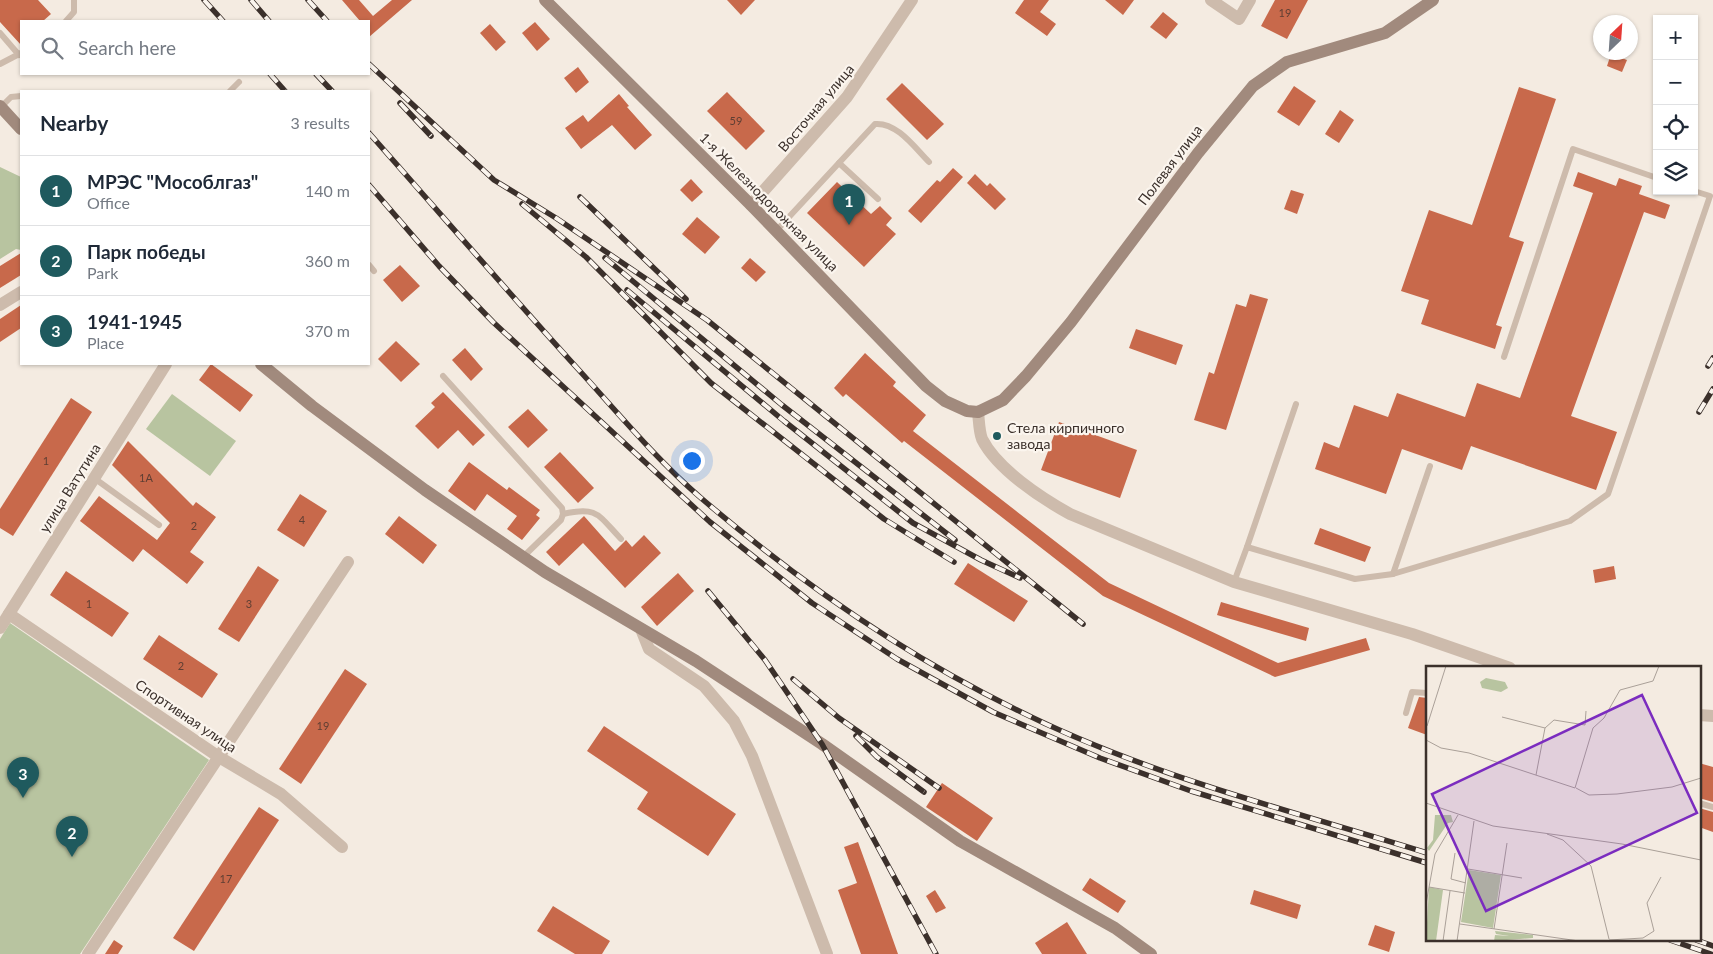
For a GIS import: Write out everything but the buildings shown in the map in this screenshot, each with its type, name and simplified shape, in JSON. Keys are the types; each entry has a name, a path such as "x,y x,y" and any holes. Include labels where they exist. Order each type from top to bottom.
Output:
{"main road":[{"name":"1-я Железнодорожная улица","path":"545,0 752,205 926,386 953,406 967,411 978,412"},
{"name":"Полевая улица","path":"978,412 1003,400 1026,376 1071,322 1198,153 1253,86 1287,62 1386,33 1433,0"},
{"path":"0,107 20,128"},
{"path":"262,365 312,406 418,484 523,557 696,661 806,733 960,840 1115,928 1151,954"}],"street":[{"name":"Восточная улица","path":"752,205 847,97 912,0"},
{"path":"1211,0 1239,19 1250,0"},
{"path":"0,305 20,293"},
{"name":"улица Ватутина","path":"0,628 165,365"},
{"path":"978,412 981,437 991,452 1026,486 1046,501 1070,514 1234,582 1412,634 1485,664 1498,666"},
{"path":"88,954 348,562"},
{"name":"Спортивная улица","path":"9,614 218,758 281,794 342,847"},
{"path":"641,629 649,649 704,686 734,720 752,756 827,954"},
{"path":"1700,715 1713,716"}],"lane":[{"path":"67,20 74,12 74,0"},
{"path":"0,33 20,54 0,64"},
{"path":"231,90 239,82"},
{"path":"0,107 12,97 20,96"},
{"path":"776,231 875,124 882,124 896,130 929,162"},
{"path":"1504,357 1573,149 1653,177"},
{"path":"839,163 878,199"},
{"path":"1247,547 1355,579 1394,574 1570,521 1608,494 1710,196 1698,192"},
{"path":"370,266 374,271"},
{"path":"443,376 556,500 563,514"},
{"path":"1234,582 1296,404"},
{"path":"1394,574 1430,466"},
{"path":"94,478 159,525"},
{"path":"563,514 580,510 596,513 620,538"},
{"path":"523,557 560,520 563,514"},
{"path":"1406,713 1412,692 1426,693"},
{"path":"1700,803 1713,807"}],"green space":[{"path":"0,167 20,177 20,250 16,249 0,259"},
{"path":"172,394 236,441 210,476 146,429"},
{"path":"10,623 209,760 80,954 0,954 0,639"}],"railway":[{"path":"204,0 222,20"},
{"path":"251,0 268,20"},
{"path":"308,0 326,20"},
{"path":"370,65 494,180 556,218 707,320 1083,624"},
{"path":"271,75 284,90"},
{"path":"317,75 331,90"},
{"path":"400,103 431,136"},
{"path":"370,134 668,468 738,529 853,614 933,665 975,688 1066,733 1116,754 1219,790 1426,853"},
{"path":"370,186 439,266 493,322 710,522 812,603 897,659 993,712 1100,758 1191,791 1426,863"},
{"path":"580,197 686,299"},
{"path":"522,204 586,257 711,383 884,519 954,562"},
{"path":"605,258 782,405 955,540"},
{"path":"627,290 784,421 913,523 981,560 1020,578"},
{"path":"1708,366 1713,358"},
{"path":"1699,412 1713,389"},
{"path":"708,591 765,660 822,744 936,954"},
{"path":"793,679 839,718 939,788"},
{"path":"856,736 877,757 924,792"},
{"path":"1700,941 1713,946"},
{"path":"1676,942 1711,954"}],"place":[{"name":"МРЭС \"Мособлгаз\"","path":"849,225"},
{"name":"Стела кирпичного завода","path":"997,436"},
{"name":"1941-1945","path":"23,798"},
{"name":"Парк победы","path":"72,857"}]}
